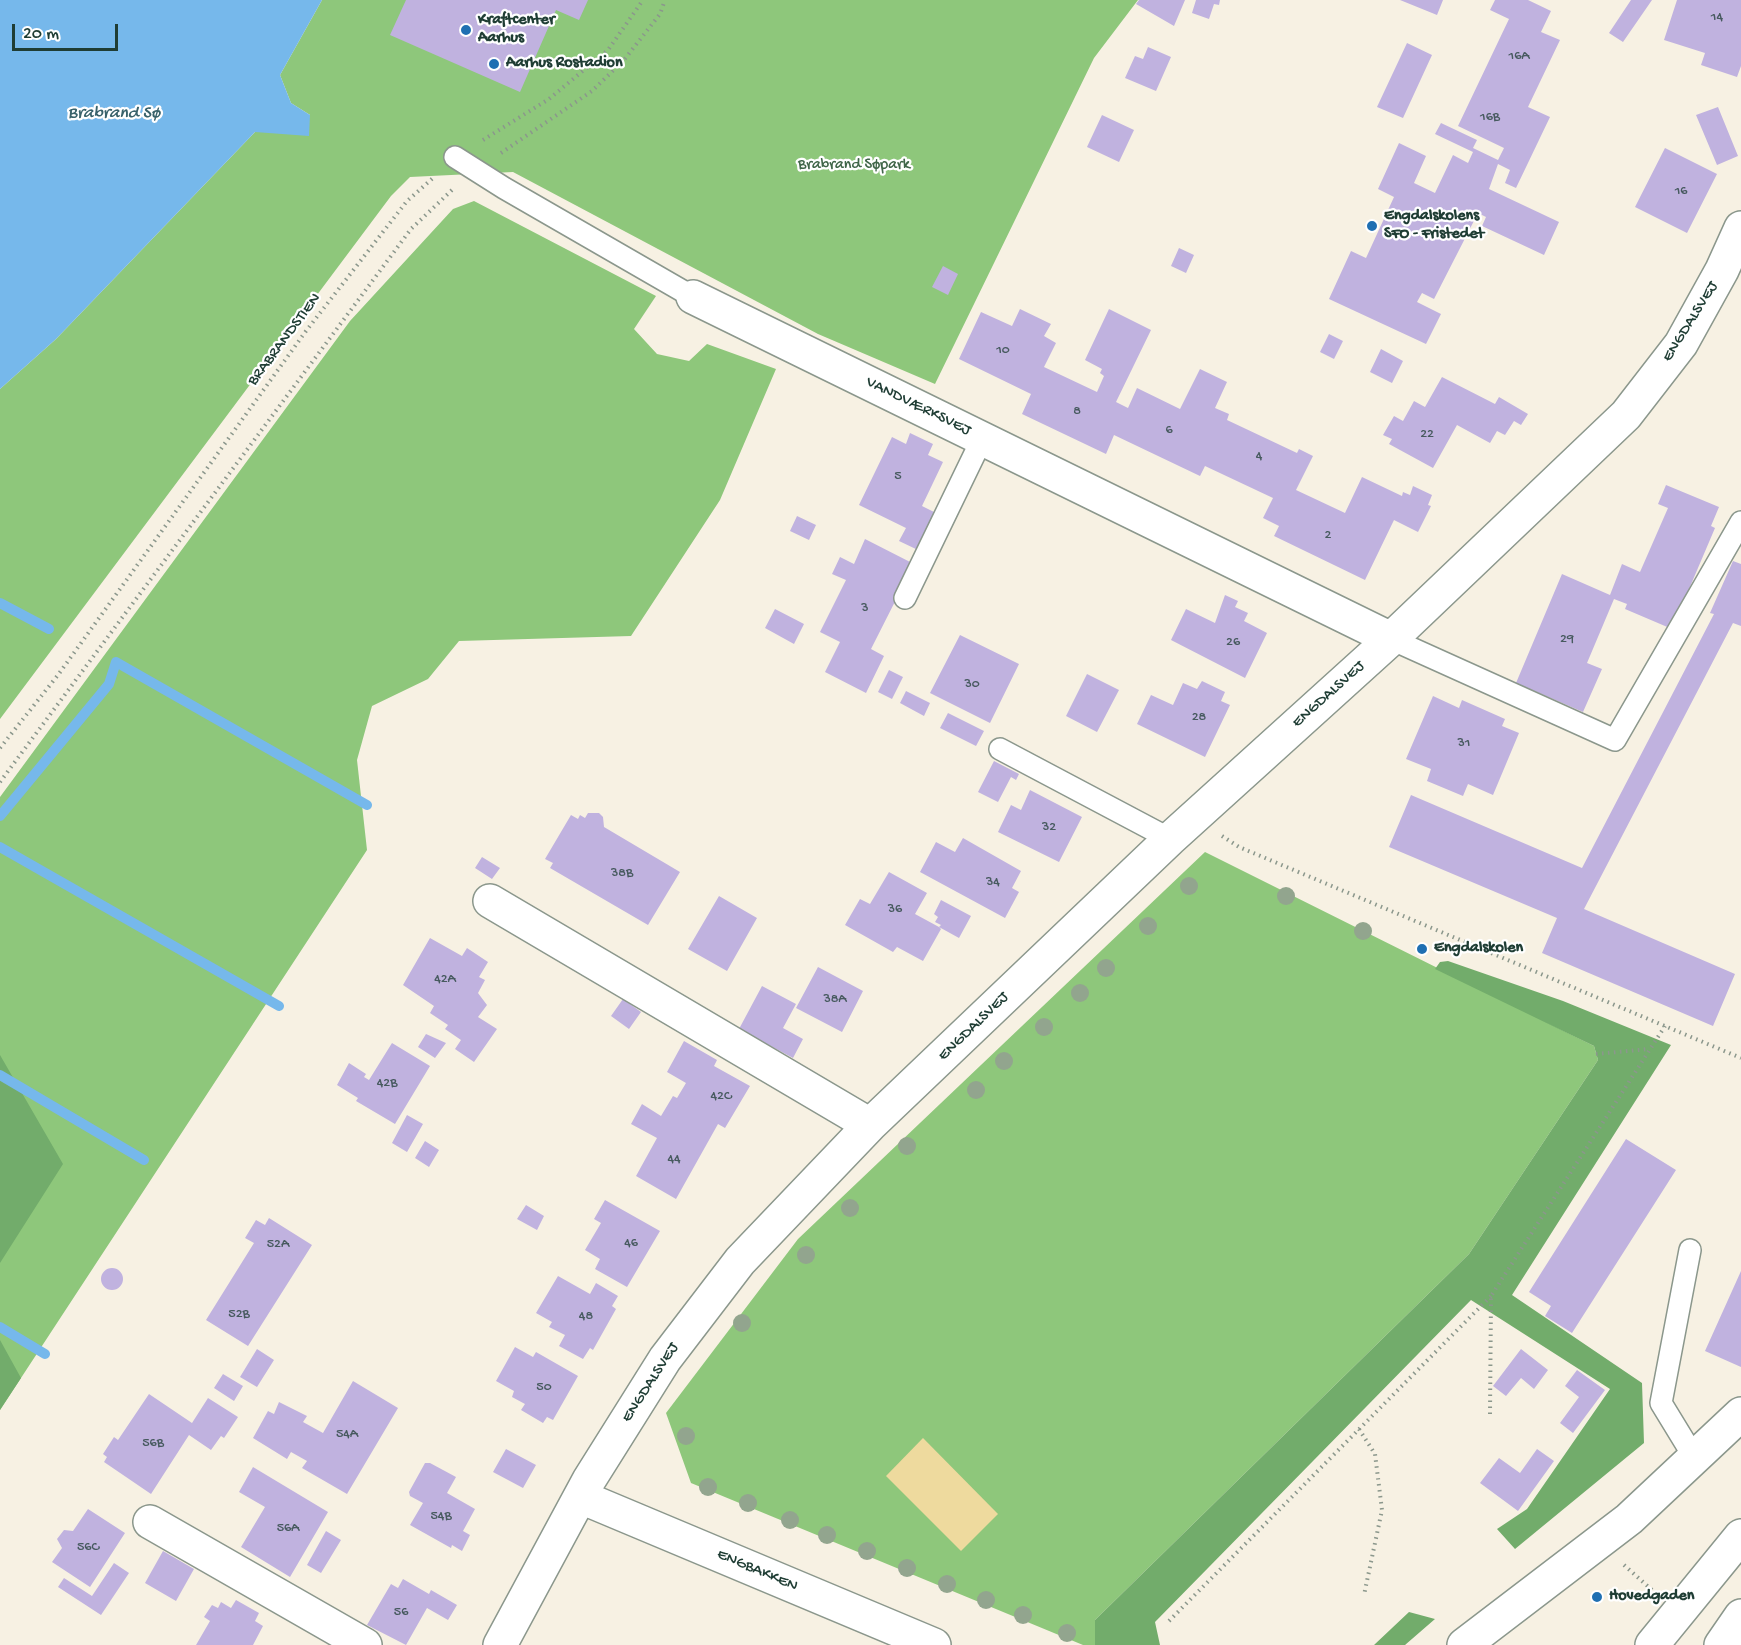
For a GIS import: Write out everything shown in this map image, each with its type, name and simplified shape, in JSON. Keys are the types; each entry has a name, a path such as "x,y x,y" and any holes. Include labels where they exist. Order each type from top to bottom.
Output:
{"street":[{"name":"ENGDALSVEJ","path":"501,1645 580,1497 665,1359 740,1260 870,1125 1182,829 1390,639 1626,416 1681,344 1722,270 1741,228"},
{"name":"VANDVÆRKSVEJ","path":"693,297 1390,639"},
{"path":"490,901 870,1125"},
{"path":"1464,1645 1629,1519 1741,1414"},
{"name":"ENGBAKKEN","path":"580,1497 934,1645"},
{"path":"150,1522 365,1645"},
{"path":"1652,1645 1741,1536"},
{"path":"1721,1645 1741,1616"}],"lane":[{"name":"VANDVÆRKSVEJ","path":"455,157 693,297"},
{"path":"904,598 982,439"},
{"path":"1390,639 1615,740 1741,522"},
{"path":"1000,749 1182,829"},
{"path":"1690,1250 1661,1403 1694,1457"}],"path":[{"name":"BRABRANDSTIEN","path":"0,748 58,675 306,331 407,201 455,157 549,99 600,57 608,50 643,0"},
{"path":"0,782 411,230 443,197 592,91 624,60 660,14 665,0"},
{"path":"1182,829 1239,847 1741,1058"},
{"path":"1169,1621 1491,1296 1665,1026"},
{"path":"1596,1054 1650,1049"},
{"path":"1490,1414 1491,1296"},
{"path":"1359,1429 1376,1454 1382,1510 1364,1595"},
{"path":"1599,1543 1678,1613"}],"green space":[{"name":"Brabrand Søpark","path":"322,0 1138,0 1094,58 935,384 818,334 513,172 410,177 391,196 0,719 0,389 56,339 255,132 310,115 291,103 280,75"},
{"path":"474,201 656,296 634,329 657,354 689,361 707,344 776,369 720,500 631,636 459,641 428,679 372,706 357,760 367,850 0,1410 0,797 350,321 453,209"},
{"path":"1205,852 1594,1046 1598,1060 1469,1254 1095,1620 1095,1645 1083,1645 691,1483 666,1413 798,1239"},
{"path":"1448,961 1563,1001 1671,1045 1512,1295 1642,1383 1644,1443 1515,1549 1497,1529 1527,1509 1610,1389 1471,1300 1155,1622 1160,1645 1095,1645 1095,1620 1469,1254 1598,1060 1594,1046 1435,969 1440,962"},
{"path":"0,1055 63,1164 0,1263"},
{"path":"0,1340 21,1378 0,1410"},
{"path":"1409,1612 1435,1619 1405,1645 1374,1645"}],"sand":[{"path":"923,1438 998,1514 961,1551 886,1476"}],"water":[{"name":"Brabrand Sø","path":"0,0 322,0 280,75 291,103 310,115 309,136 255,132 56,339 0,389"}],"building":[{"name":"Aarhus Rostadion","path":"406,0 588,0 579,20 556,10 520,92 390,35"},
{"path":"1139,0 1185,0 1174,26 1136,4"},
{"path":"1196,0 1220,0 1219,5 1214,4 1209,19 1192,13"},
{"path":"1400,0 1443,0 1437,15"},
{"path":"1495,0 1528,0 1551,11 1541,32 1560,40 1528,107 1550,117 1516,188 1505,183 1510,170 1498,164 1489,189 1559,222 1544,255 1482,226 1486,217 1478,213 1434,299 1422,293 1417,302 1441,314 1426,344 1329,299 1351,251 1366,258 1394,197 1378,189 1399,143 1426,156 1414,183 1435,193 1453,155 1468,163 1473,152 1435,134 1441,123 1477,140 1473,148 1498,160 1504,148 1458,126 1509,19 1490,10"},
{"path":"1631,0 1652,0 1623,42 1609,33"},
{"path":"1677,0 1741,0 1741,66 1737,77 1701,65 1705,53 1664,40"},
{"path":"1407,43 1432,55 1403,118 1377,107"},
{"path":"1148,47 1171,57 1156,91 1125,78 1135,56 1143,59"},
{"path":"1718,107 1738,156 1717,165 1696,115"},
{"path":"1102,115 1134,130 1119,162 1087,147"},
{"path":"1665,148 1717,174 1687,233 1635,207"},
{"path":"1179,248 1194,255 1186,273 1171,266"},
{"path":"943,266 958,274 948,295 932,287"},
{"path":"1020,309 1051,324 1044,336 1056,343 1044,367 1097,392 1104,376 1100,373 1102,369 1085,360 1109,309 1151,330 1116,402 1128,408 1137,388 1180,409 1200,369 1227,382 1215,408 1229,414 1227,420 1297,453 1299,449 1313,456 1296,490 1345,513 1362,477 1402,496 1403,492 1410,495 1413,486 1432,495 1428,505 1431,506 1418,532 1394,520 1365,580 1274,536 1279,526 1263,518 1273,498 1205,466 1200,476 1114,435 1106,454 1022,414 1031,394 959,359 981,312 1012,326"},
{"path":"1329,334 1343,341 1334,359 1320,352"},
{"path":"1381,349 1403,361 1392,383 1370,372"},
{"path":"1442,377 1495,404 1499,397 1528,414 1521,425 1514,421 1505,435 1497,431 1490,443 1457,425 1433,468 1389,444 1392,439 1383,435 1394,416 1403,421 1414,401 1425,407"},
{"path":"910,433 933,444 928,455 943,462 922,506 936,513 918,550 899,541 906,528 859,505 892,437 906,444"},
{"path":"1666,485 1719,507 1711,526 1715,528 1672,629 1625,609 1627,604 1614,599 1587,663 1602,669 1583,712 1516,683 1562,574 1610,595 1622,564 1640,572 1668,508 1658,504"},
{"path":"797,516 816,525 809,540 790,531"},
{"path":"865,539 914,564 871,649 884,656 866,693 825,672 840,642 820,632 846,580 832,574 840,557 854,564"},
{"path":"1733,561 1741,564 1741,626 1733,623 1584,909 1735,974 1713,1026 1542,953 1557,918 1389,847 1411,795 1582,868 1714,614 1710,613"},
{"path":"1225,595 1238,601 1235,607 1248,613 1244,621 1267,633 1245,678 1171,640 1186,609 1215,623"},
{"path":"775,609 804,624 794,644 765,628"},
{"path":"960,635 1019,664 990,723 930,693"},
{"path":"889,670 903,677 892,699 878,692"},
{"path":"1087,674 1119,690 1097,732 1066,716"},
{"path":"1202,681 1225,692 1221,701 1230,705 1205,757 1137,724 1151,695 1173,705 1183,683 1197,689"},
{"path":"906,691 930,703 924,716 900,703"},
{"path":"1433,696 1459,708 1462,700 1505,719 1502,726 1519,733 1493,795 1468,784 1463,796 1427,781 1431,769 1406,759"},
{"path":"948,713 984,731 976,746 940,728"},
{"path":"994,761 1019,774 1016,780 1011,777 998,802 978,792"},
{"path":"1030,790 1082,817 1059,862 998,832 1011,805 1021,810"},
{"path":"588,813 599,813 603,817 604,827 680,872 648,925 550,868 553,863 545,859 571,815 578,819 580,815 585,818"},
{"path":"963,838 1021,871 1012,888 1019,892 1005,918 920,872 936,842 955,852"},
{"path":"482,857 500,868 492,879 475,868"},
{"path":"889,872 927,893 915,914 941,929 923,961 897,947 893,952 845,925 860,899 870,904"},
{"path":"719,896 757,918 727,971 688,949"},
{"path":"941,900 971,916 959,938 939,927 941,925 935,922 938,917 934,914"},
{"path":"430,938 462,956 467,948 488,962 479,977 485,980 478,993 487,1005 478,1017 497,1029 474,1062 455,1049 461,1040 445,1029 448,1025 430,1013 434,1006 403,985"},
{"path":"818,967 863,991 842,1032 796,1008"},
{"path":"762,986 796,1004 783,1028 803,1039 793,1058 739,1029"},
{"path":"623,999 641,1012 629,1029 611,1016"},
{"path":"426,1034 446,1043 435,1058 418,1047"},
{"path":"684,1041 717,1060 714,1066 750,1086 725,1128 718,1124 676,1199 636,1176 657,1138 631,1124 642,1104 661,1116 673,1096 677,1098 686,1083 667,1072"},
{"path":"392,1043 430,1066 395,1124 356,1101 358,1098 337,1085 349,1063 366,1074 364,1077 369,1080"},
{"path":"407,1115 423,1124 407,1152 392,1143"},
{"path":"1626,1139 1676,1170 1572,1333 1545,1316 1551,1306 1529,1292"},
{"path":"425,1141 439,1150 429,1167 415,1158"},
{"path":"605,1200 660,1231 627,1287 595,1269 600,1259 585,1250 601,1223 594,1219"},
{"path":"526,1205 544,1216 537,1230 517,1219"},
{"path":"269,1218 312,1245 248,1346 206,1320 254,1243 245,1238 256,1220 265,1225"},
{"path":"112,1268 120,1271 123,1279 120,1287 112,1290 104,1287 101,1279 104,1271"},
{"path":"1741,1271 1741,1367 1705,1351"},
{"path":"558,1276 590,1294 596,1283 618,1296 612,1306 616,1309 593,1350 590,1348 583,1359 559,1346 565,1335 549,1327 552,1322 536,1313"},
{"path":"515,1347 533,1357 536,1352 578,1376 553,1420 547,1417 543,1423 521,1410 525,1404 512,1397 514,1391 496,1381"},
{"path":"257,1349 274,1360 257,1387 240,1377"},
{"path":"1521,1349 1548,1370 1534,1389 1521,1378 1506,1396 1493,1386"},
{"path":"1577,1370 1605,1390 1573,1433 1560,1423 1579,1397 1565,1386"},
{"path":"223,1374 243,1386 234,1401 214,1388"},
{"path":"353,1381 398,1408 347,1494 302,1468 307,1461 291,1452 287,1459 253,1438 268,1411 274,1414 279,1402 307,1416 303,1422 323,1433"},
{"path":"149,1394 192,1423 208,1398 238,1417 224,1438 221,1436 211,1450 189,1435 151,1494 104,1462 107,1457 103,1454 114,1437 118,1440"},
{"path":"506,1449 536,1465 523,1488 493,1472"},
{"path":"1537,1449 1554,1461 1518,1511 1480,1483 1499,1458 1520,1473"},
{"path":"425,1463 430,1463 456,1477 447,1493 475,1509 463,1531 470,1535 462,1551 452,1545 451,1548 410,1525 423,1503 410,1496 409,1492"},
{"path":"253,1467 328,1512 290,1577 241,1547 265,1507 239,1492"},
{"path":"88,1509 125,1533 90,1587 52,1562 62,1548 57,1539 64,1530 73,1531"},
{"path":"326,1531 341,1540 321,1573 307,1565"},
{"path":"163,1551 194,1569 176,1601 145,1583"},
{"path":"114,1563 129,1573 101,1615 58,1587 64,1578 92,1596"},
{"path":"403,1579 429,1594 431,1590 457,1605 448,1620 427,1608 406,1645 367,1625 391,1584 398,1588"},
{"path":"236,1600 259,1613 255,1621 263,1626 253,1645 196,1645 210,1621 204,1617 212,1605 218,1608 221,1602 231,1608"}],"waterway":[{"path":"0,603 49,629"},
{"path":"0,816 109,684 116,662 367,805"},
{"path":"0,847 279,1006"},
{"path":"0,1075 144,1160"},
{"path":"0,1327 45,1354"}],"place":[{"name":"Kraftcenter Aarhus","path":"466,30"},
{"name":"Aarhus Rostadion","path":"494,64"},
{"name":"Engdalskolens SFO - Fristedet","path":"1372,226"},
{"name":"Engdalskolen","path":"1422,949"},
{"name":"Hovedgaden","path":"1597,1597"}]}
